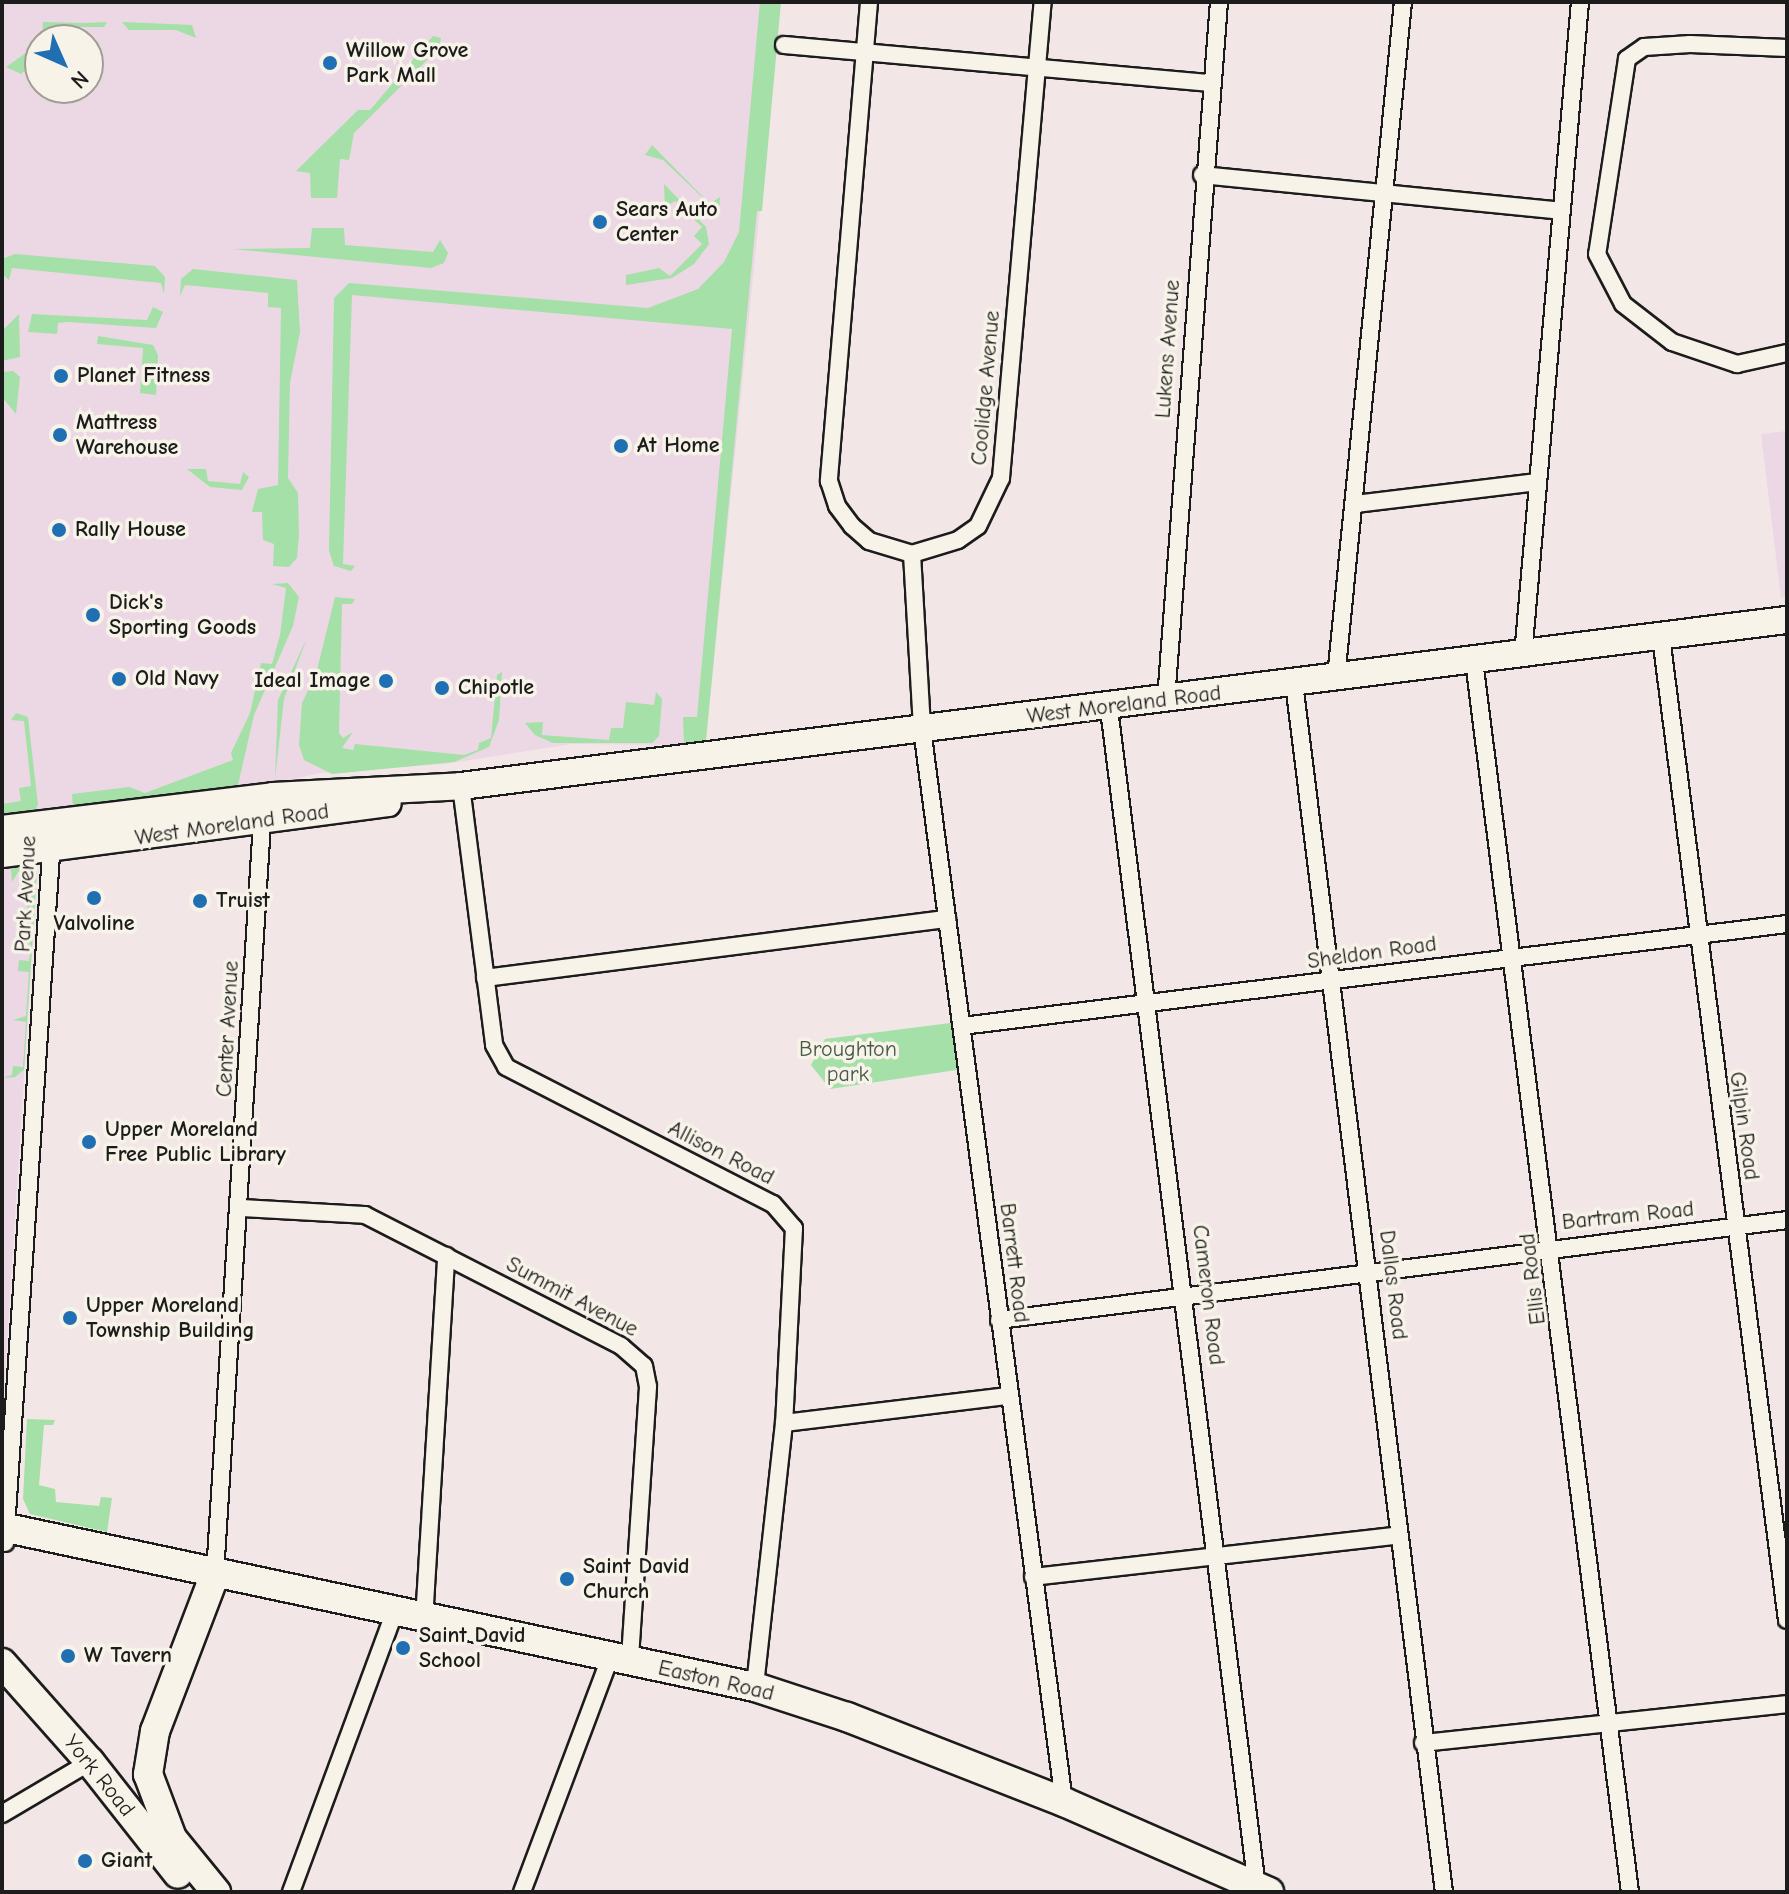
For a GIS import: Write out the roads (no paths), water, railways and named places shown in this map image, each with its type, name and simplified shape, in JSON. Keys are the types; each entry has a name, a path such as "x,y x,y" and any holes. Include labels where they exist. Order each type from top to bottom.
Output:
{"highway":[{"name":"Easton Road","path":"4,1536 137,1555 424,1620 755,1687 847,1717 1064,1802 1263,1889"},
{"name":"York Road","path":"215,1574 155,1731 148,1774 172,1838 216,1892"},
{"name":"York Road","path":"2,1663 90,1762 193,1892"}],"main road":[{"name":"West Moreland Road","path":"2,854 52,835 273,796 461,786 1109,709 1787,620"},
{"name":"West Moreland Road","path":"2,829 52,835 262,822 407,801 461,786"}],"street":[{"path":"869,2 829,481 837,506 852,526 869,541 912,554 922,729"},
{"name":"Coolidge Avenue","path":"912,554 958,540 978,526 1001,478 1043,2"},
{"name":"Lukens Avenue","path":"1166,700 1202,175 1219,2"},
{"path":"1336,678 1403,2"},
{"path":"1523,656 1580,2"},
{"path":"1787,48 1690,44 1644,47 1627,59 1597,254 1623,304 1672,342 1737,364 1787,353"},
{"path":"784,45 1211,83"},
{"path":"1202,175 1560,211"},
{"path":"1355,504 1538,482"},
{"name":"Gilpin Road","path":"1661,637 1696,936 1787,1620"},
{"name":"Ellis Road","path":"1474,661 1552,1246 1630,1892"},
{"name":"Dallas Road","path":"1294,683 1328,982 1370,1276 1423,1743 1444,1892"},
{"name":"Cameron Road","path":"1109,709 1187,1296 1217,1557 1263,1889"},
{"name":"Barrett Road","path":"922,729 1064,1802"},
{"name":"Allison Road","path":"461,786 494,1045 506,1067 785,1213 796,1246 784,1423 755,1687"},
{"name":"Center Avenue","path":"215,1574 241,1208 262,822"},
{"name":"Park Avenue","path":"4,1536 52,835"},
{"path":"485,978 947,919"},
{"name":"Sheldon Road","path":"962,1026 1787,924"},
{"name":"Summit Avenue","path":"241,1208 365,1215 621,1346 644,1366 648,1387 620,1660 565,1780 522,1892"},
{"name":"Bartram Road","path":"999,1320 1370,1276 1552,1246 1787,1220"},
{"path":"424,1620 446,1256"},
{"path":"784,1423 1008,1396"},
{"path":"1033,1577 1399,1535"},
{"path":"291,1892 394,1613"},
{"path":"1423,1743 1787,1704"},
{"path":"2,1814 90,1762"}],"place":[{"name":"Willow Grove Park Mall","path":"330,63"},
{"name":"Sears Auto Center","path":"600,222"},
{"name":"Planet Fitness","path":"61,376"},
{"name":"Mattress Warehouse","path":"60,435"},
{"name":"At Home","path":"621,446"},
{"name":"Rally House","path":"59,530"},
{"name":"Dick's Sporting Goods","path":"93,615"},
{"name":"Old Navy","path":"119,679"},
{"name":"Ideal Image","path":"386,681"},
{"name":"Chipotle","path":"442,688"},
{"name":"Valvoline","path":"94,898"},
{"name":"Truist","path":"200,901"},
{"name":"Upper Moreland Free Public Library","path":"89,1142"},
{"name":"Upper Moreland Township Building","path":"70,1318"},
{"name":"Saint David Church","path":"567,1579"},
{"name":"Saint David School","path":"403,1648"},
{"name":"W Tavern","path":"68,1656"},
{"name":"Giant","path":"85,1861"}],"park label":[{"name":"Broughton park","path":"848,1062"}]}
